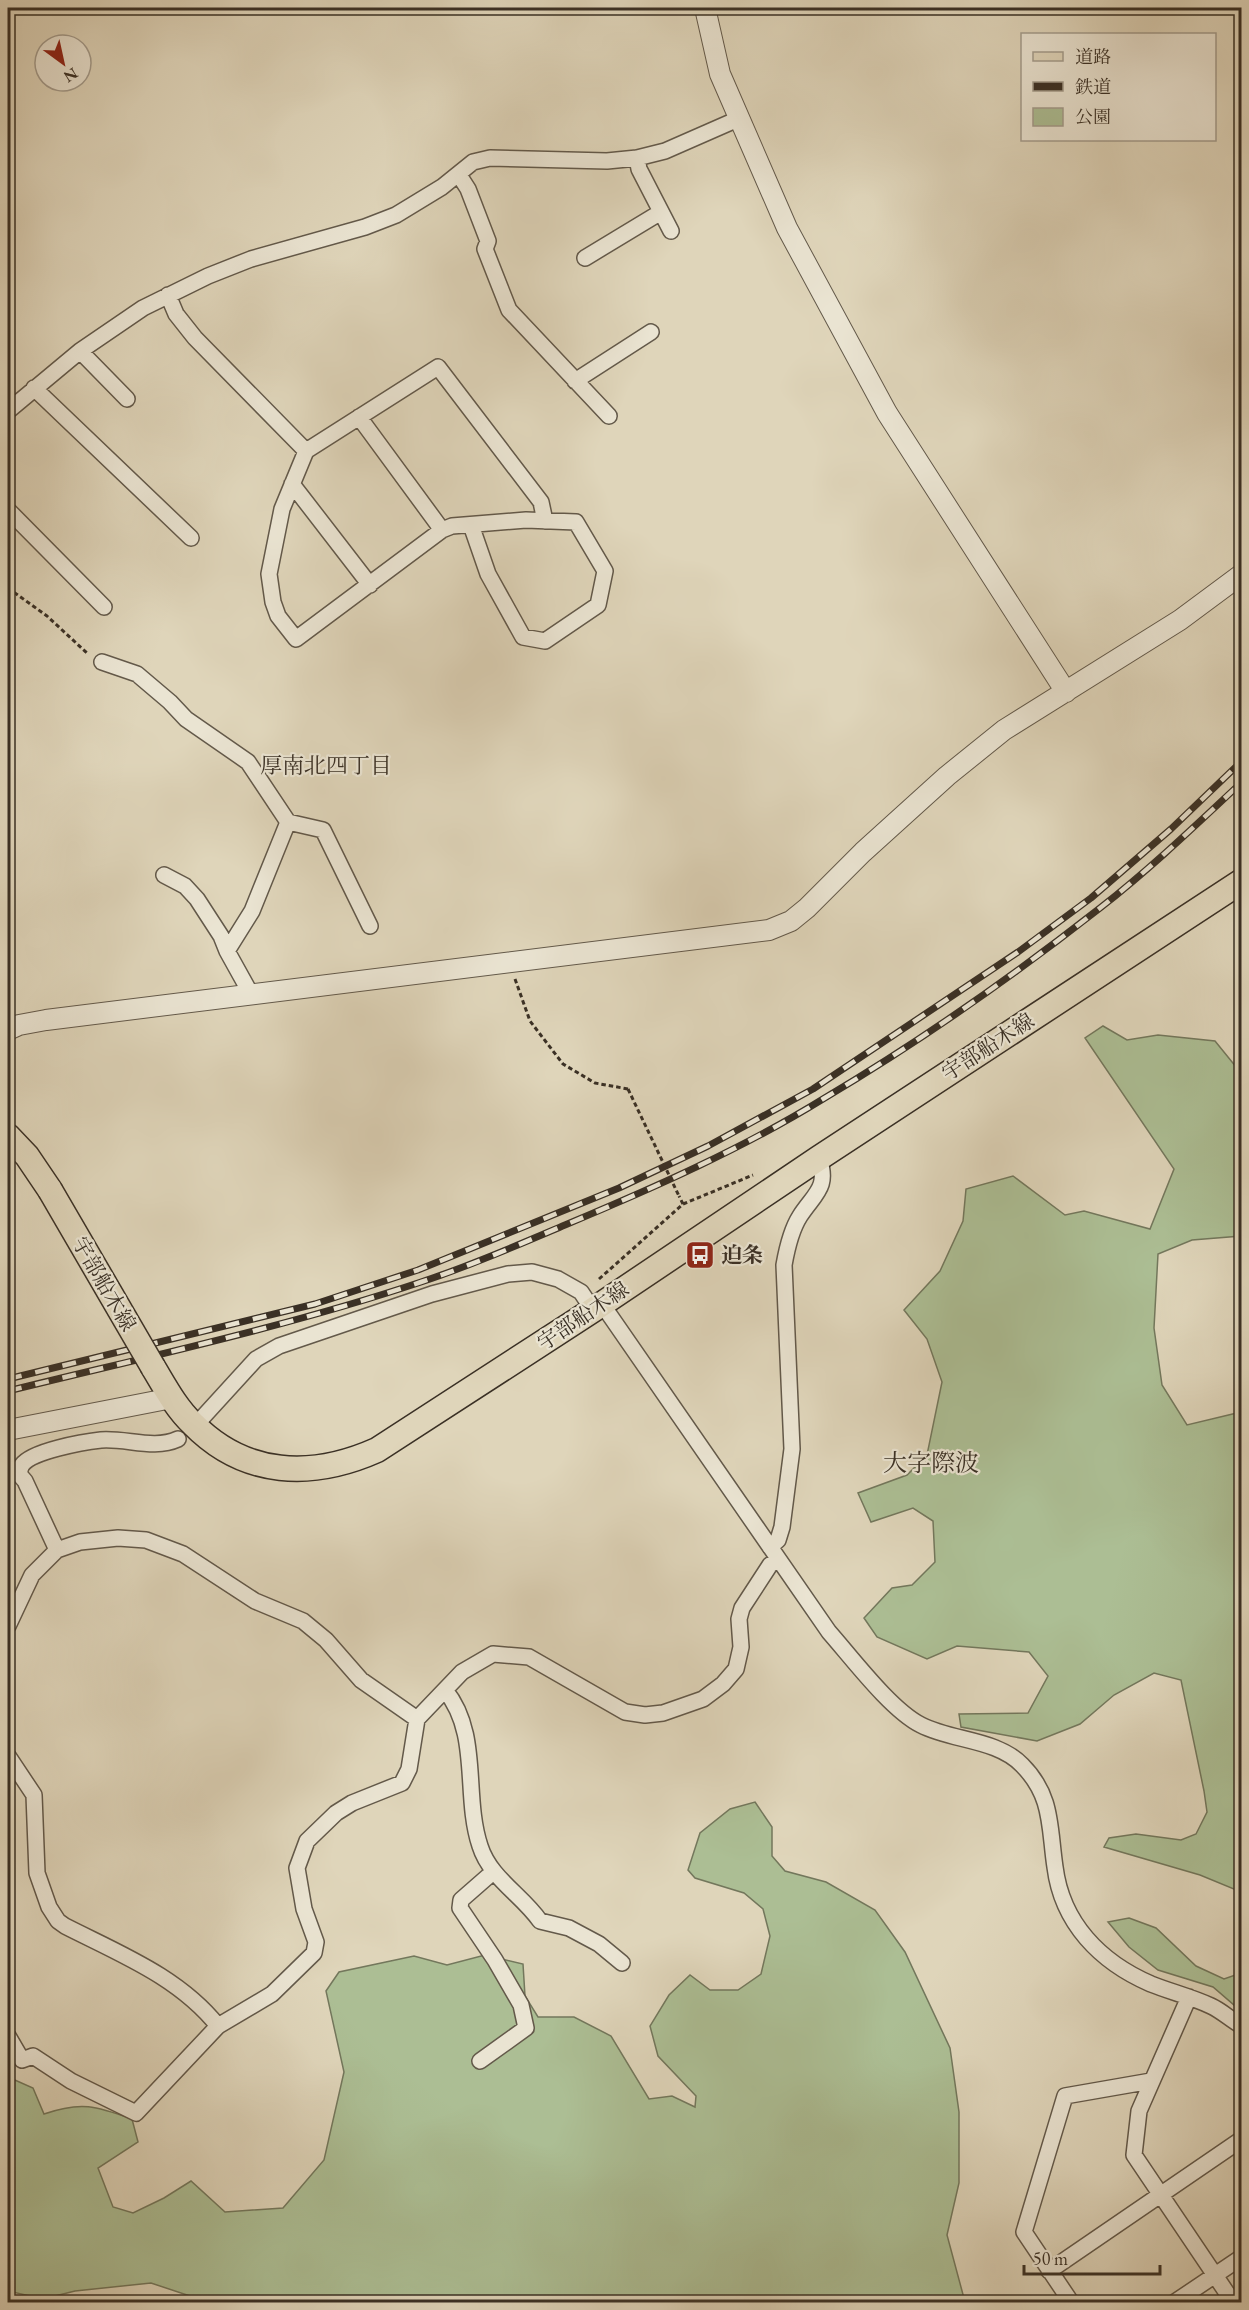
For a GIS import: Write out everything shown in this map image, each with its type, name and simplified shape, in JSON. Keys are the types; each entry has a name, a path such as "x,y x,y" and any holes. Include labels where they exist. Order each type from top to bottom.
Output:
{"main road":[{"name":"宇部船木線","path":"8,1136 27,1156 50,1190 172,1398 200,1431 217,1445 242,1458 292,1469 312,1469 334,1465 351,1461 402,1436 592,1302 819,1158 1242,881"}],"street":[{"path":"705,8 720,74 787,228 886,413 1066,692"},
{"path":"8,411 80,351 143,308 251,260 365,227 396,215 459,175 474,162 490,158 607,161 637,159 664,151 738,119"},
{"path":"637,159 639,169 671,231"},
{"path":"459,175 468,189 488,241 485,249 509,310 609,416"},
{"path":"585,258 661,212"},
{"path":"168,295 176,314 195,338 306,451"},
{"path":"575,381 651,332"},
{"path":"80,351 127,399"},
{"path":"471,525 488,574 523,637 545,641 598,605 605,571 576,522 545,521 526,520 471,525 442,530 296,639 278,616 273,602 269,574 282,509 306,451 438,367 541,502 545,521"},
{"path":"34,388 191,538"},
{"path":"359,417 442,530"},
{"path":"292,484 370,585"},
{"path":"8,510 104,607"},
{"path":"8,1030 19,1025 46,1020 769,930 791,921 807,908 863,852 947,776 1004,730 1180,620 1242,574"},
{"path":"102,662 137,674 186,719 248,762 288,822 323,830 370,926"},
{"path":"227,951 252,911 288,822"},
{"path":"164,875 185,886 197,900 222,936 227,951 252,996"},
{"path":"8,2036 22,2060 33,2056 70,2081 136,2113 219,2026 272,1994 314,1953 316,1942 304,1909 297,1868 307,1841 336,1813 352,1803 402,1783 409,1769 417,1719 462,1672 478,1661 493,1654 529,1657 625,1712 645,1715 663,1713 703,1699 723,1684 736,1668 741,1647 739,1619 742,1608 770,1565 782,1527 792,1449 784,1265 788,1244 800,1217 820,1192 825,1173 819,1158"},
{"path":"203,1417 256,1359 279,1346 432,1294 508,1274 532,1272 558,1279 592,1302 829,1632 906,1716 922,1726 1001,1751 1026,1769 1042,1791 1046,1802 1060,1895 1074,1922 1094,1945 1129,1973 1212,2007 1242,2026"},
{"path":"8,1430 172,1398"},
{"path":"57,1550 33,1494 13,1473 22,1464 40,1453 101,1440 168,1444 178,1439"},
{"path":"8,1626 32,1575 57,1550 80,1542 118,1538 146,1540 183,1554 255,1601 303,1621 326,1640 361,1680 417,1719"},
{"path":"445,1690 460,1713 472,1779 476,1833 480,1848 493,1872 531,1908 540,1921 569,1928 599,1944 622,1963"},
{"path":"8,1756 34,1795 37,1874 49,1907 58,1921 144,1964 188,1994 219,2026"},
{"path":"480,2061 526,2028 521,2005 495,1960 460,1908 461,1900 493,1872"},
{"path":"1188,1997 1139,2111 1134,2155 1233,2302"},
{"path":"1071,2302 1024,2232 1065,2096 1151,2081"},
{"path":"1049,2271 1242,2139"},
{"path":"1175,2302 1242,2257"}],"path":[{"path":"8,588 47,616 89,655 102,662"},
{"path":"510,963 530,1021 563,1064 595,1083 628,1089 683,1204 592,1302"}],"green space":[{"path":"1103,1026 1127,1040 1158,1035 1215,1041 1241,1073 1241,1236 1192,1240 1158,1254 1154,1328 1162,1385 1187,1425 1241,1412 1241,1892 1200,1875 1104,1847 1109,1838 1136,1834 1181,1840 1196,1834 1207,1812 1181,1680 1154,1673 1114,1695 1080,1724 1037,1741 961,1727 959,1714 1028,1713 1048,1676 1029,1652 957,1646 927,1659 877,1637 864,1618 892,1588 912,1585 935,1562 933,1521 913,1508 871,1522 858,1493 907,1475 927,1455 942,1382 927,1339 904,1310 940,1271 963,1221 966,1189 1013,1176 1065,1215 1084,1211 1150,1229 1174,1169 1085,1038"},
{"path":"755,1802 772,1827 772,1856 785,1871 826,1882 875,1910 905,1952 950,2048 959,2112 959,2183 947,2235 965,2302 208,2302 151,2283 75,2291 43,2299 8,2291 8,2077 33,2088 44,2114 79,2106 98,2108 132,2119 138,2142 98,2168 113,2207 133,2213 164,2198 191,2181 225,2212 283,2208 324,2160 344,2072 326,1991 339,1972 414,1956 447,1965 485,1955 523,1964 525,1996 538,2017 574,2017 611,2036 649,2099 672,2096 695,2107 696,2096 658,2056 650,2026 669,1995 690,1975 710,1990 738,1990 761,1974 770,1936 763,1909 744,1893 695,1878 688,1870 700,1833 730,1809"},
{"path":"1129,1918 1156,1928 1196,1966 1224,1979 1241,1973 1241,2011 1213,1987 1158,1970 1129,1947 1108,1922"}],"railway":[{"path":"8,1379 315,1304 418,1270 619,1188 708,1146 813,1089 1018,952 1091,898 1171,829 1242,761"},
{"path":"8,1391 267,1327 421,1282 494,1255 598,1211 729,1151 761,1135 859,1077 930,1032 999,984 1119,893 1242,782"}],"place":[{"name":"迫条","path":"700,1255"}],"district":[{"name":"厚南北四丁目","path":"326,765"},
{"name":"大字際波","path":"931,1463"}]}
